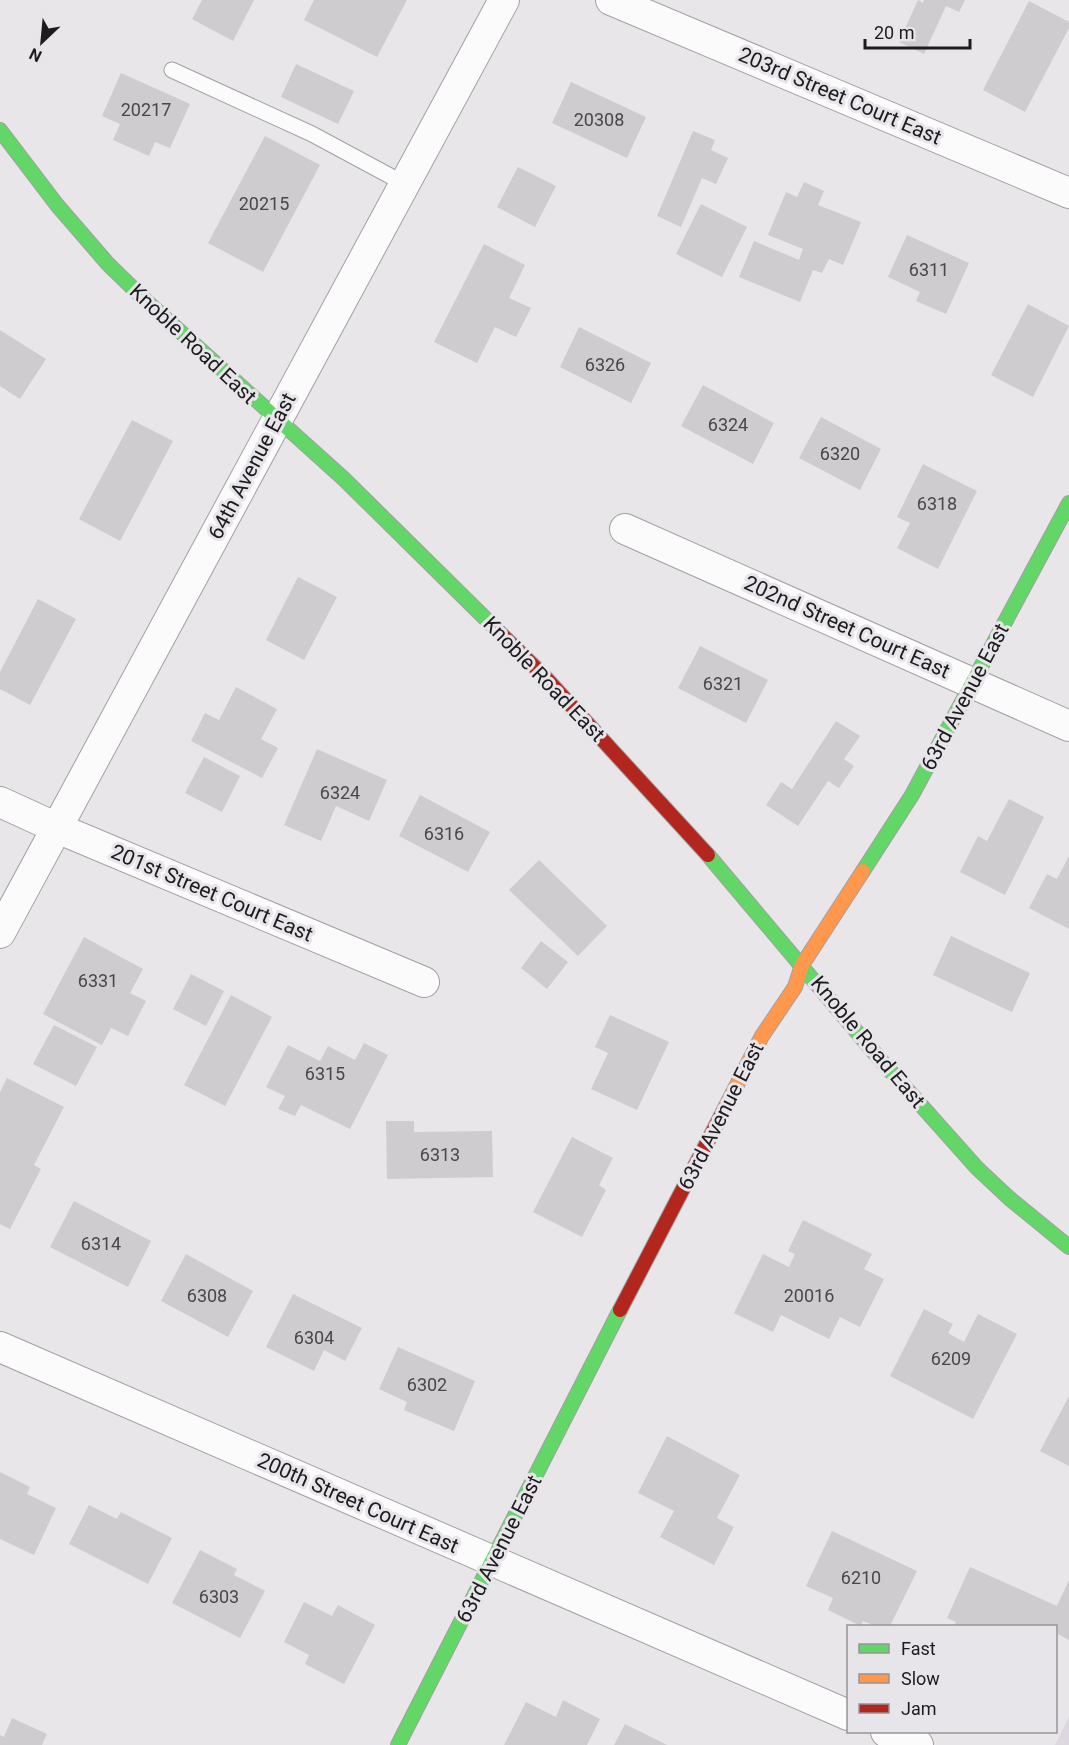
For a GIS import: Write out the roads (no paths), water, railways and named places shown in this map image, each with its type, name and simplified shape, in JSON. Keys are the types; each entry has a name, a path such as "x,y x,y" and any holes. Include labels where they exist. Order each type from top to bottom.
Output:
{"street":[{"name":"64th Avenue East","path":"0,933 504,0"},
{"name":"203rd Street Court East","path":"611,0 1069,193"},
{"name":"Knoble Road East","path":"0,130 57,204 108,264 344,479 544,676 704,850 878,1057 977,1168 1009,1198 1069,1247"},
{"name":"63rd Avenue East","path":"398,1745 762,1036 795,987 802,965 912,795 1069,503"},
{"name":"202nd Street Court East","path":"625,529 1069,726"},
{"name":"201st Street Court East","path":"0,802 424,982"},
{"name":"200th Street Court East","path":"0,1347 847,1714"},
{"path":"891,1733 918,1745"}],"lane":[{"path":"172,70 312,134 405,184"}]}
